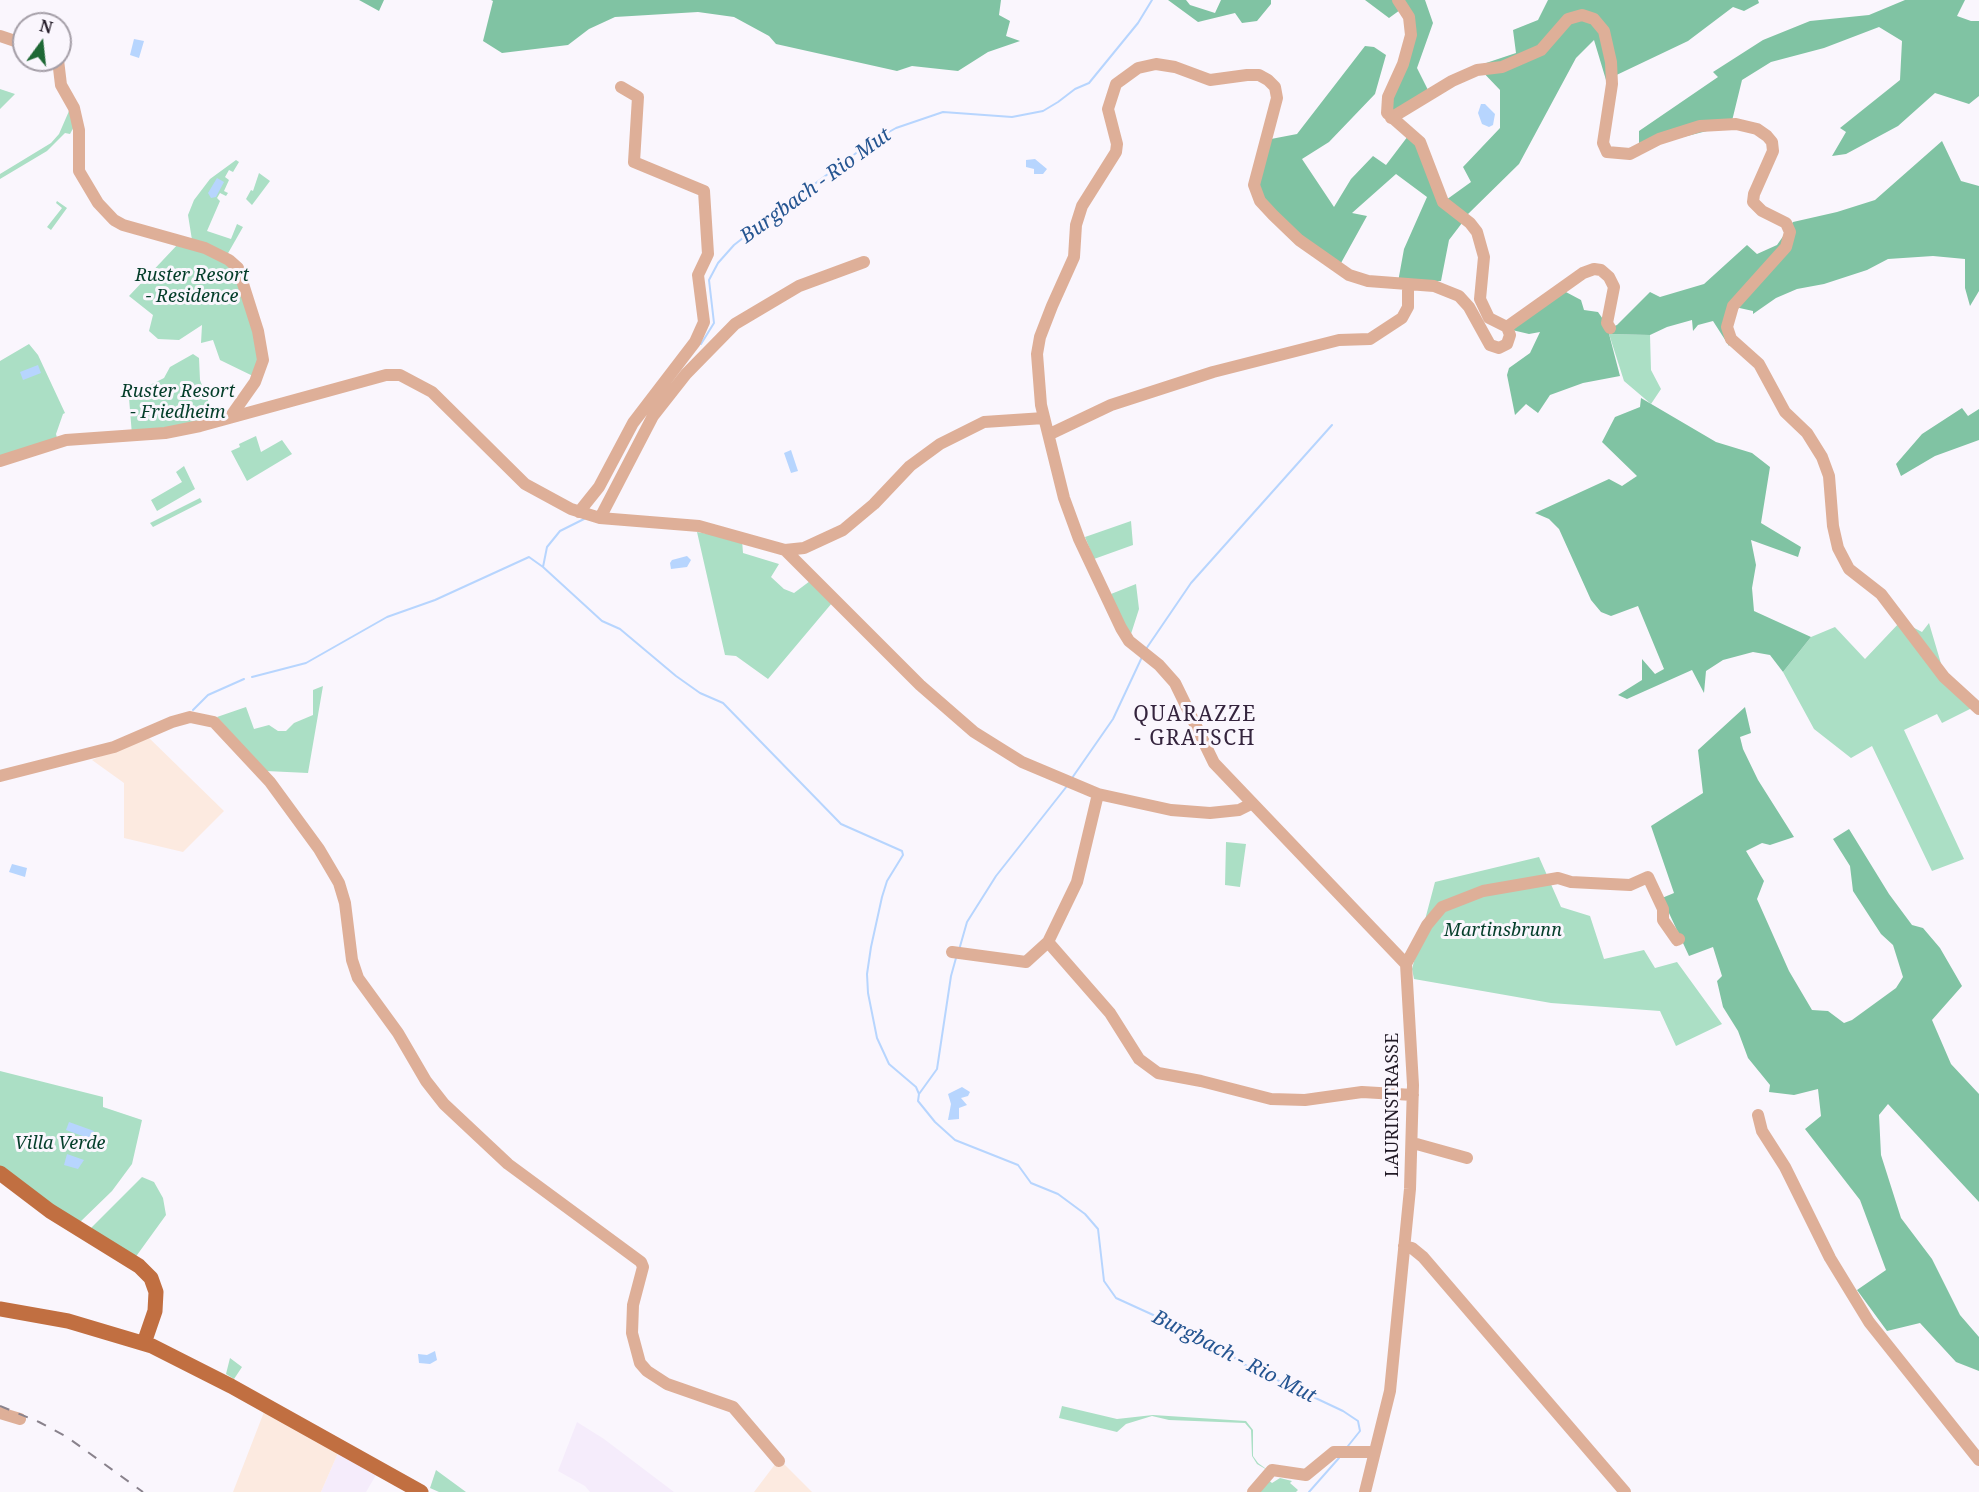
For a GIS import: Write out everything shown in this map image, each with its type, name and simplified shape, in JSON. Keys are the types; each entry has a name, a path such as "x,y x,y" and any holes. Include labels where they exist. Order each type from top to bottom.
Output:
{"main road":[{"path":"0,1173 50,1211 139,1266 151,1278 156,1292 155,1311 144,1343"},
{"path":"0,1310 68,1321 144,1343 239,1390 421,1492"}],"street":[{"path":"1398,0 1409,16 1411,35 1403,63 1388,97 1387,113 1420,142 1436,190 1443,202 1477,232 1484,257 1480,298 1489,318 1507,327 1510,334 1507,344 1499,348 1490,345 1459,296 1429,286 1368,281 1349,275 1299,240 1260,201 1254,185 1256,172 1277,98 1275,87 1269,80 1258,75 1210,80 1166,65 1156,64 1138,68 1116,84 1109,98 1108,109 1117,144 1116,152 1082,206 1076,225 1074,257 1040,337 1038,375 1044,418 1050,434 1064,498 1079,539 1121,628 1144,654 1175,683 1214,764 1406,964 1427,926 1442,907 1483,891 1558,878 1571,882 1630,885 1648,877 1663,909 1663,920 1679,939"},
{"path":"1391,118 1452,81 1477,70 1502,67 1541,50 1568,19 1582,15 1594,19 1604,31 1610,54 1612,84 1602,143 1607,152 1630,154 1670,135 1700,126 1736,124 1756,129 1767,136 1772,142 1773,151 1753,202 1762,211 1786,223 1790,232 1786,247 1733,306 1727,327 1731,339 1759,364 1785,412 1807,433 1822,457 1829,477 1833,526 1838,548 1849,569 1881,594 1944,676 1979,709"},
{"path":"59,72 61,85 75,108 79,130 79,171 98,203 114,220 123,225 206,248 229,260 238,268 256,325 262,360 255,382 231,416"},
{"path":"579,512 599,487 633,423 695,342 704,322 698,275 708,254 704,190 634,162 638,97 621,87"},
{"path":"600,518 653,416 686,374 735,324 799,286 864,262"},
{"path":"1507,327 1583,273 1594,269 1601,270 1614,287 1607,323 1610,328"},
{"path":"1050,434 1111,405 1164,390 1213,372 1339,339 1370,339 1402,318 1408,307 1408,285"},
{"path":"0,461 66,440 165,432 200,426 386,375 400,375 432,392 525,484 579,512 600,518 699,525 785,550 804,548 843,530 874,504 910,466 940,444 984,422 1044,418"},
{"path":"785,550 880,646 974,732 1022,762 1098,794 1171,810 1210,813 1239,810 1251,804"},
{"path":"0,776 114,747 172,722 190,717 214,722 270,782 319,849 339,883 345,903 348,938 358,978 398,1033 426,1081 459,1119 508,1164 641,1262 644,1267 633,1305 632,1333 640,1363 657,1379 667,1384 733,1407 778,1461"},
{"path":"957,953 1026,962 1048,942 1077,882 1098,794"},
{"path":"1048,942 1110,1013 1139,1059 1158,1073 1201,1081 1271,1099 1305,1100 1362,1092 1413,1095"},
{"name":"LAURINSTRASSE","path":"1365,1492 1373,1452 1390,1391 1413,1143 1412,1037 1406,964"},
{"path":"1758,1115 1762,1131 1785,1167 1830,1258 1869,1322 1979,1460"},
{"path":"1413,1143 1467,1158"},
{"path":"1404,1246 1412,1248 1423,1257 1625,1492"},
{"path":"0,1413 20,1419"},
{"path":"1253,1492 1272,1470 1305,1475 1334,1452 1346,1450 1373,1452"}],"shaded area":[{"path":"146,735 224,811 183,852 124,838 124,783 92,760"},
{"path":"264,1412 338,1453 321,1492 233,1492"},
{"path":"577,1422 604,1439 674,1492 590,1492 585,1486 558,1471"},
{"path":"338,1453 376,1475 366,1492 321,1492"},
{"path":"779,1459 812,1492 754,1492"}],"green space":[{"path":"359,0 384,0 379,11"},
{"path":"491,0 1001,0 999,15 1010,21 1006,36 1020,41 988,52 958,71 912,66 897,71 776,44 769,36 734,17 698,12 615,17 589,29 568,45 502,53 483,41 493,1"},
{"path":"1168,0 1186,0 1190,5 1215,13 1221,0 1271,0 1271,4 1257,21 1242,23 1235,13 1198,22"},
{"path":"1365,0 1425,0 1433,23 1417,68 1429,92 1393,113 1390,102 1415,40 1407,5 1389,18"},
{"path":"1548,0 1758,0 1759,3 1744,11 1733,7 1688,41 1606,80 1594,40 1576,58 1519,164 1467,215 1446,200 1471,182 1463,167 1500,128 1500,90 1477,66 1516,53 1513,30 1538,20"},
{"path":"1905,0 1965,0 1957,16 1979,21 1979,96 1969,104 1935,93 1898,126 1846,154 1832,156 1846,132 1840,128 1900,80 1902,41 1879,27 1824,48 1771,62 1742,80 1731,125 1639,148 1639,131 1718,77 1713,72 1763,40 1810,21 1869,15"},
{"path":"1365,46 1374,47 1386,55 1375,94 1329,142 1302,159 1334,207 1351,179 1373,156 1386,165 1408,136 1421,148 1440,205 1462,223 1449,240 1441,281 1398,282 1404,249 1427,197 1396,174 1352,213 1367,216 1341,263 1297,235 1263,198 1258,183 1271,139 1297,134"},
{"path":"0,89 15,94 0,109"},
{"path":"69,111 77,121 70,134 65,133 47,151 0,179 0,174 51,143 59,134"},
{"path":"1942,141 1961,181 1979,186 1979,291 1970,306 1965,288 1965,259 1933,256 1888,259 1867,270 1824,284 1797,289 1776,298 1753,314 1753,311 1735,307 1730,312 1733,341 1729,346 1713,321 1698,325 1693,331 1692,320 1667,327 1650,335 1609,334 1620,376 1583,383 1550,395 1538,413 1526,404 1515,415 1507,375 1509,368 1530,353 1540,332 1529,334 1512,330 1564,291 1581,300 1584,310 1598,312 1609,328 1617,325 1650,292 1660,297 1704,284 1747,245 1757,254 1777,245 1793,222 1875,200"},
{"path":"236,160 239,162 233,172 229,170 225,177 229,180 224,191 228,193 226,196 220,193 217,198 220,201 207,231 231,239 237,224 243,227 227,255 192,240 188,215 194,200 210,179"},
{"path":"259,173 270,181 252,205 246,199 251,190 253,191"},
{"path":"57,201 67,208 51,230 47,227 62,208 56,203"},
{"name":"Ruster Resort - Residence","path":"179,243 229,260 258,332 257,378 220,360 213,340 201,343 202,325 179,340 158,339 149,331 153,315 129,296"},
{"path":"1609,334 1650,335 1651,370 1661,389 1651,404 1624,381"},
{"path":"29,344 38,355 65,413 56,434 58,442 0,461 0,361"},
{"name":"Ruster Resort - Friedheim","path":"193,354 199,358 200,380 216,421 132,435 129,398 147,394 150,385 164,378 170,367"},
{"path":"1641,398 1716,442 1752,453 1770,467 1761,523 1801,547 1798,557 1751,540 1756,565 1752,588 1754,611 1811,637 1783,672 1770,655 1753,652 1723,660 1706,671 1704,693 1692,670 1627,699 1618,695 1642,680 1642,659 1655,674 1664,669 1638,606 1611,616 1601,612 1591,600 1559,529 1549,519 1535,513 1609,479 1622,486 1637,476 1602,442 1615,417 1640,407"},
{"path":"1962,408 1968,416 1979,409 1979,440 1935,456 1901,476 1896,464 1922,434"},
{"path":"256,436 261,452 282,440 292,454 247,481 231,451 240,447 239,444"},
{"path":"184,466 195,489 157,511 151,500 182,482 176,472"},
{"path":"200,498 202,502 153,527 150,523"},
{"path":"1131,521 1133,545 1094,559 1085,537"},
{"path":"697,532 742,540 743,553 779,564 771,577 784,589 794,593 810,581 832,603 768,679 736,656 725,655"},
{"path":"1136,584 1139,609 1130,637 1111,594"},
{"path":"1901,621 1922,632 1929,623 1945,677 1976,706 1942,723 1937,714 1904,730 1964,859 1932,871 1872,746 1851,758 1814,729 1783,672 1811,637 1835,627 1865,659"},
{"path":"323,686 308,773 266,771 217,717 246,707 254,729 269,725 278,731 286,731 294,723 313,715 313,690"},
{"path":"1745,707 1751,733 1740,737 1743,749 1758,780 1794,837 1770,845 1762,843 1746,851 1764,881 1757,899 1789,971 1812,1010 1828,1011 1844,1023 1852,1020 1896,988 1903,977 1893,945 1881,934 1853,891 1850,866 1833,839 1849,829 1889,894 1912,925 1923,928 1940,948 1962,986 1932,1020 1951,1064 1979,1094 1979,1202 1888,1104 1879,1115 1881,1155 1901,1218 1932,1259 1960,1315 1979,1337 1979,1371 1956,1362 1920,1323 1887,1331 1857,1290 1886,1270 1860,1200 1805,1129 1821,1116 1818,1089 1794,1095 1769,1092 1770,1085 1748,1058 1738,1031 1723,1007 1717,981 1722,976 1713,947 1689,956 1662,898 1674,893 1651,826 1703,793 1698,750"},
{"path":"1226,842 1246,844 1240,887 1225,885"},
{"name":"Martinsbrunn","path":"1539,857 1561,907 1590,916 1604,959 1644,950 1655,968 1677,962 1722,1024 1676,1046 1660,1011 1551,1003 1414,979 1412,969 1435,882"},
{"name":"Villa Verde","path":"0,1071 103,1097 103,1107 142,1120 132,1164 112,1191 78,1224 0,1169"},
{"path":"142,1177 154,1182 163,1198 166,1215 132,1262 86,1233"},
{"path":"230,1358 242,1367 234,1379 226,1374"},
{"path":"1062,1406 1117,1419 1153,1415 1246,1421 1253,1430 1253,1456 1269,1471 1257,1464 1252,1456 1251,1430 1245,1423 1169,1420 1152,1416 1126,1424 1117,1432 1059,1418"},
{"path":"436,1470 466,1492 439,1492 430,1488"},
{"path":"1280,1478 1292,1481 1290,1483 1298,1490 1296,1492 1256,1492 1267,1479 1272,1483"}],"water":[{"path":"134,39 144,41 139,58 130,55"},
{"path":"1481,104 1485,104 1495,114 1493,125 1489,127 1482,124 1478,113"},
{"path":"1035,159 1047,169 1043,174 1034,174 1034,169 1026,167 1026,160"},
{"path":"217,178 224,182 216,197 211,198 208,193"},
{"path":"38,365 41,373 23,380 20,372"},
{"path":"791,450 798,471 791,473 784,453"},
{"path":"687,556 691,560 687,567 671,569 672,560"},
{"path":"12,864 27,868 25,877 9,872"},
{"path":"962,1087 970,1092 968,1096 961,1098 967,1105 959,1108 959,1119 948,1120 951,1104 948,1094"},
{"path":"69,1122 94,1131 91,1139 66,1130"},
{"path":"67,1154 84,1160 78,1169 64,1165"},
{"path":"435,1351 437,1360 430,1364 419,1363 418,1354 427,1355"}],"waterway":[{"name":"Burgbach - Rio Mut","path":"701,344 714,323 709,280 718,263 734,245 766,220 871,142 896,128 943,112 1012,117 1043,111 1075,89 1089,83 1138,23 1152,0"},
{"path":"1146,649 1191,583 1332,425"},
{"name":"Burgbach - Rio Mut","path":"586,518 560,531 547,547 543,567 602,621 620,629 700,693 723,703 841,824 902,851 903,855 887,881 882,897 867,974 868,993 877,1038 889,1064 916,1087 919,1094 918,1101 935,1122 955,1140 1018,1165 1031,1183 1058,1194 1085,1214 1098,1229 1104,1281 1116,1298 1219,1345 1241,1363 1343,1411 1358,1421 1360,1431 1348,1446"},
{"path":"252,677 306,663 387,617 435,600 529,557 543,567"},
{"path":"1072,778 1113,719 1142,657"},
{"path":"193,710 208,695 244,679"},
{"path":"959,950 967,922 996,876 1067,786"},
{"path":"919,1094 937,1069 951,976 956,958"},
{"name":"Burgbach - Rio Mut","path":"1309,1492 1339,1458"}],"railway":[{"path":"0,1406 39,1422 67,1437 143,1492"}],"district":[{"name":"QUARAZZE - GRATSCH","path":"1195,727"}]}
